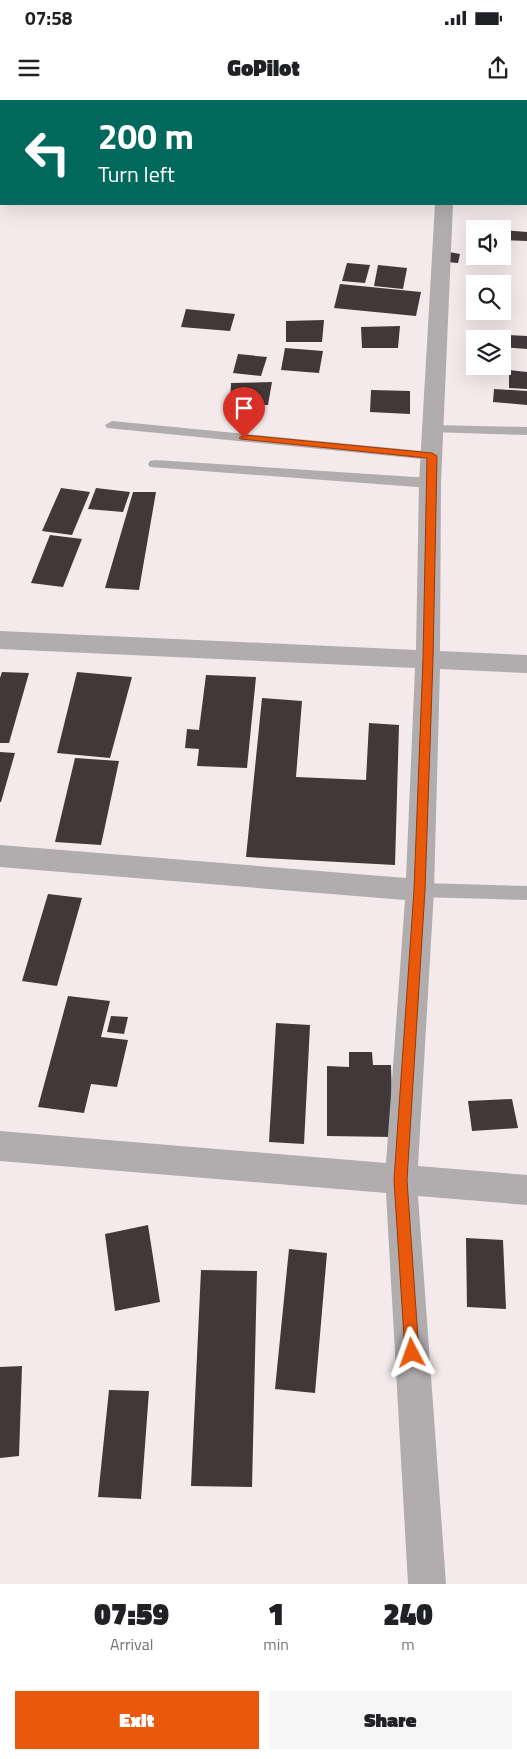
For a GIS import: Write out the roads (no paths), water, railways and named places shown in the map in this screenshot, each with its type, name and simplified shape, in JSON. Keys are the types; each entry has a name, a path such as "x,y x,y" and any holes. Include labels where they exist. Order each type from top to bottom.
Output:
{"street":[{"path":"428,1584 400,1180 420,890 428,659 430,483 444,205"},
{"path":"0,640 527,664"},
{"path":"0,856 420,890"},
{"path":"0,1146 527,1190"}],"lane":[{"path":"112,425 433,442 527,431"},
{"path":"155,464 430,483"},
{"path":"420,890 527,893"}]}
